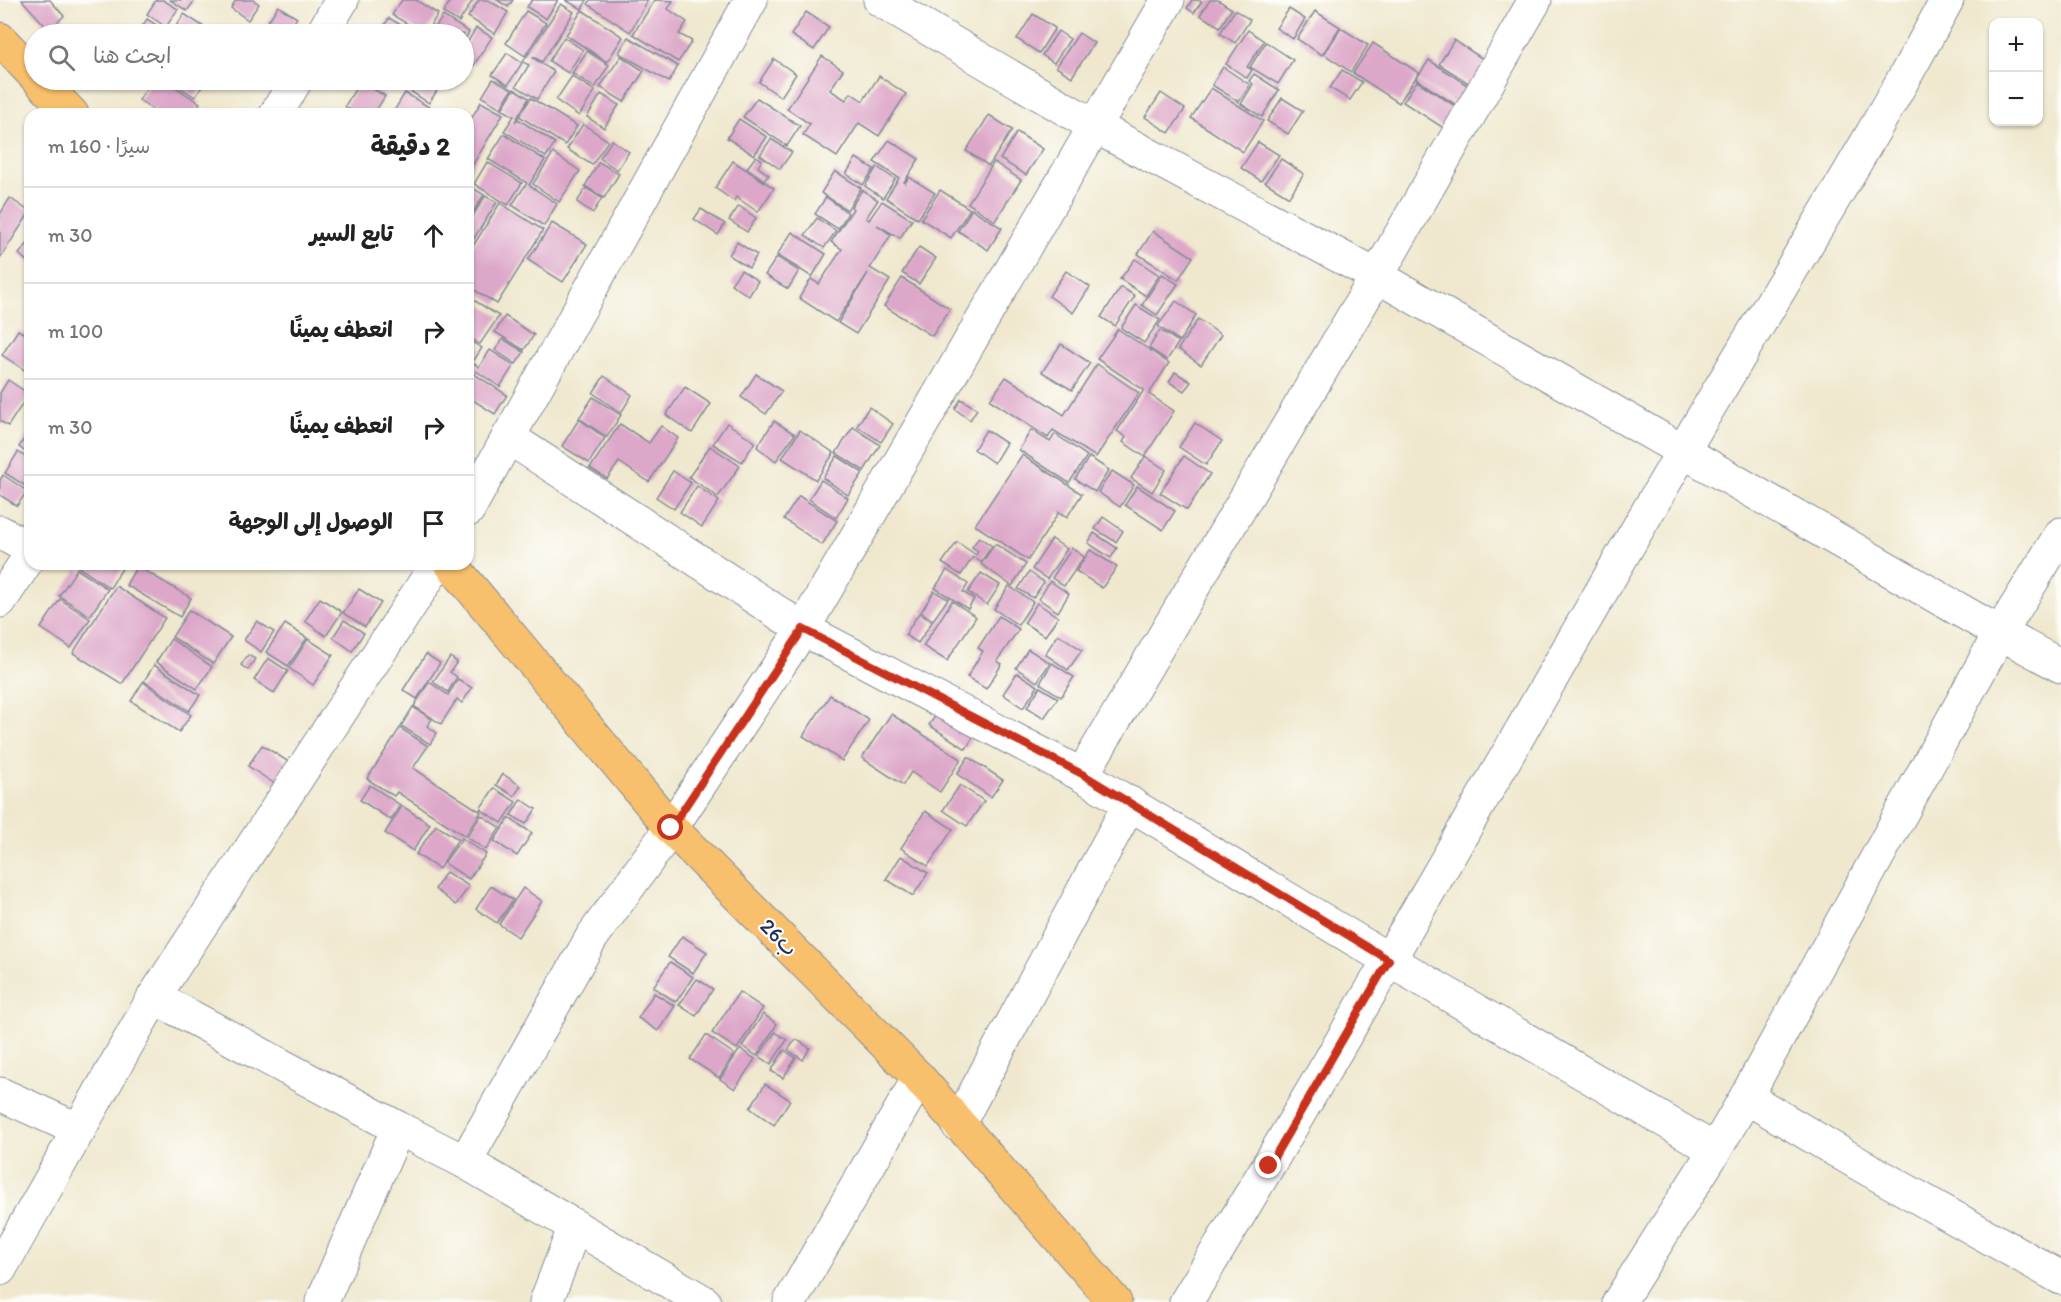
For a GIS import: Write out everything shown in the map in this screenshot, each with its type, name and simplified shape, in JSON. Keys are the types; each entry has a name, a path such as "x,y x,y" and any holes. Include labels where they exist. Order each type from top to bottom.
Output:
{"highway":[{"path":"0,39 24,64"},
{"path":"49,90 66,108"},
{"name":"26ب","path":"456,570 671,828 919,1078 1115,1302"}],"street":[{"path":"328,24 342,0"},
{"path":"474,499 751,0"},
{"path":"880,0 1096,127 1377,276 2061,666"},
{"path":"465,1162 592,937 671,828 803,629 1168,0"},
{"path":"1082,774 1377,276 1535,0"},
{"path":"1186,1302 1269,1166 1947,0"},
{"path":"280,108 290,90"},
{"path":"508,437 803,629 1082,774 1389,960 1715,1150"},
{"path":"0,532 24,546"},
{"path":"1619,1302 1746,1097 2000,633 2061,534"},
{"path":"0,601 24,565"},
{"path":"0,1269 154,997 433,570"},
{"path":"958,1125 1130,803"},
{"path":"154,997 465,1162 704,1302"},
{"path":"790,1302 919,1078"},
{"path":"0,1094 79,1130"},
{"path":"1746,1097 2061,1278"},
{"path":"322,1302 398,1128"},
{"path":"546,1302 575,1226"}],"building":[{"path":"22,0 50,0 64,16 55,24 44,24"},
{"path":"156,0 163,0 178,9 168,24 162,24 147,14"},
{"path":"170,0 195,0 187,11"},
{"path":"236,0 253,0 259,4 248,20 231,8"},
{"path":"402,0 416,0 438,14 432,24 408,24 392,15"},
{"path":"451,0 473,0 459,22 443,13"},
{"path":"479,0 488,0 508,12 495,34 468,17"},
{"path":"497,0 513,0 508,7"},
{"path":"532,0 558,0 546,19 527,7"},
{"path":"565,0 587,0 582,9"},
{"path":"590,0 648,0 630,32 588,4"},
{"path":"655,0 673,1 668,9 687,22 679,34 692,41 678,62 633,34"},
{"path":"1192,0 1202,1 1194,13 1187,8"},
{"path":"1210,0 1218,0 1232,9 1220,27 1200,15"},
{"path":"561,4 574,12 542,62 533,58 554,72 537,99 516,86 529,65 523,62"},
{"path":"278,6 297,18 293,24 267,23"},
{"path":"1289,9 1305,19 1293,39 1276,28"},
{"path":"582,10 623,37 607,62 566,35"},
{"path":"1235,10 1250,20 1235,43 1220,33"},
{"path":"526,11 546,23 525,56 506,43"},
{"path":"1315,11 1340,27 1322,55 1297,39"},
{"path":"806,12 829,27 814,50 791,35"},
{"path":"184,14 200,24 178,24"},
{"path":"1033,14 1055,28 1039,53 1017,39"},
{"path":"443,16 456,24 438,24"},
{"path":"389,18 399,24 385,24"},
{"path":"147,19 155,24 144,24"},
{"path":"476,28 492,37 474,65 474,31"},
{"path":"1341,28 1368,45 1351,72 1324,54"},
{"path":"1248,30 1264,41 1247,67 1252,70 1247,78 1226,64"},
{"path":"1058,31 1070,39 1054,63 1042,55"},
{"path":"1079,33 1094,43 1072,77 1056,67"},
{"path":"564,37 583,50 568,73 549,61"},
{"path":"628,37 678,66 669,82 619,53"},
{"path":"1454,40 1495,67 1480,91 1439,64"},
{"path":"1266,42 1293,60 1278,84 1250,67"},
{"path":"1373,43 1419,73 1399,103 1353,73"},
{"path":"587,51 609,65 595,88 572,73"},
{"path":"507,53 522,63 508,85 492,75"},
{"path":"621,56 644,71 624,102 600,87"},
{"path":"822,56 843,70 830,90 846,100 851,93 863,101 879,76 906,94 879,136 859,123 837,157 803,135 810,124 787,109"},
{"path":"774,59 796,74 781,97 759,82"},
{"path":"1429,60 1479,93 1467,112 1416,79"},
{"path":"1223,67 1250,85 1239,102 1212,85"},
{"path":"1342,70 1362,82 1350,100 1330,88"},
{"path":"1254,74 1279,90 1262,117 1241,104 1253,84 1249,81"},
{"path":"572,76 595,91 579,116 556,100"},
{"path":"493,79 512,89 501,108 482,97"},
{"path":"1417,81 1467,114 1453,134 1403,102"},
{"path":"1211,88 1263,121 1243,152 1191,118"},
{"path":"514,89 529,98 515,122 518,119 555,143 546,157 504,131 514,116 502,109"},
{"path":"146,90 180,90 200,103 197,108 151,108 139,100"},
{"path":"184,90 200,90 195,97"},
{"path":"355,90 375,90 385,96 378,108 348,108 345,106"},
{"path":"408,90 437,90 429,103"},
{"path":"405,93 431,108 396,108"},
{"path":"1161,93 1185,109 1169,133 1145,117"},
{"path":"601,94 619,105 604,128 587,117"},
{"path":"531,98 577,126 565,145 519,116"},
{"path":"757,98 800,126 787,146 743,117"},
{"path":"1282,98 1303,111 1288,134 1267,121"},
{"path":"481,102 503,114 474,163 474,114"},
{"path":"989,115 1012,130 989,166 966,151"},
{"path":"739,119 767,137 754,155 727,138"},
{"path":"583,124 608,141 592,165 567,149"},
{"path":"1017,132 1043,149 1026,175 1000,159"},
{"path":"504,134 545,160 529,185 557,204 544,226 512,205 527,183 488,159"},
{"path":"771,139 792,152 780,169 760,155"},
{"path":"612,140 629,152 617,170 600,158"},
{"path":"889,140 919,159 904,182 909,177 935,193 918,219 886,198 899,178 874,162"},
{"path":"1258,142 1279,155 1261,181 1241,168"},
{"path":"553,153 580,171 559,202 533,184"},
{"path":"756,156 762,160 758,167 769,175 764,180 747,168"},
{"path":"856,158 874,169 863,185 846,174"},
{"path":"1281,159 1304,174 1289,197 1265,182"},
{"path":"733,161 774,188 758,212 736,197 734,201 715,188"},
{"path":"487,162 522,183 508,205 474,184"},
{"path":"599,162 619,174 604,198 585,186"},
{"path":"994,162 1021,180 995,221 968,203"},
{"path":"877,167 895,179 883,198 865,186"},
{"path":"835,171 861,188 847,210 821,193"},
{"path":"586,188 602,198 593,213 577,202"},
{"path":"474,189 484,195 474,211"},
{"path":"862,190 878,200 866,218 869,220 882,201 912,220 900,238 877,225 891,235 870,268 890,280 856,334 838,323 868,273 836,322 799,298 811,279 819,284 842,249 831,242 853,209 851,207"},
{"path":"940,190 970,209 951,238 921,219"},
{"path":"485,196 497,202 474,238 474,213"},
{"path":"826,197 848,213 838,229 815,214"},
{"path":"10,198 24,208 24,221 0,258 0,214"},
{"path":"500,203 543,230 497,304 474,290 474,244"},
{"path":"739,206 756,218 747,232 729,220"},
{"path":"701,209 725,224 718,235 694,219"},
{"path":"972,209 1002,228 988,250 958,231"},
{"path":"817,218 836,231 824,248 805,235"},
{"path":"552,223 587,244 563,282 528,260"},
{"path":"1153,231 1193,257 1178,280 1138,254"},
{"path":"792,232 826,254 812,277 777,255"},
{"path":"737,242 757,255 749,268 729,255"},
{"path":"919,247 936,258 919,284 902,273"},
{"path":"24,248 24,259 19,254"},
{"path":"777,257 799,271 788,289 765,275"},
{"path":"1135,259 1159,275 1146,296 1120,279"},
{"path":"741,270 758,281 749,296 731,284"},
{"path":"1066,271 1090,287 1073,313 1049,296"},
{"path":"1162,274 1178,284 1157,315 1142,305"},
{"path":"902,278 950,309 932,336 884,306"},
{"path":"1121,287 1135,296 1115,326 1101,317"},
{"path":"474,300 499,316 480,344 474,340"},
{"path":"1176,301 1196,315 1180,341 1158,326"},
{"path":"1136,305 1160,320 1144,343 1121,328"},
{"path":"505,316 534,335 524,350 495,332"},
{"path":"1198,319 1221,335 1201,365 1178,349"},
{"path":"1118,329 1169,363 1149,394 1174,411 1145,456 1166,470 1152,492 1131,478 1145,457 1123,442 1126,437 1117,431 1144,390 1097,359"},
{"path":"18,330 24,334 24,370 2,355"},
{"path":"1160,330 1179,342 1167,360 1149,348"},
{"path":"503,339 524,352 516,364 495,350"},
{"path":"474,343 482,348 474,360"},
{"path":"1061,344 1090,363 1072,390 1042,372"},
{"path":"490,350 514,365 500,387 476,371 474,374 474,364 479,367"},
{"path":"1097,364 1139,393 1096,457 1053,430 1048,438 990,400 1006,377 1064,415"},
{"path":"1175,372 1191,382 1184,391 1169,382"},
{"path":"474,374 507,395 495,414 474,401"},
{"path":"756,374 782,391 766,414 741,397"},
{"path":"604,376 632,395 621,413 593,393"},
{"path":"8,380 24,391 24,402 8,426 0,421 0,393"},
{"path":"685,387 711,404 692,433 666,415"},
{"path":"593,397 621,415 607,437 579,418"},
{"path":"961,399 977,409 970,420 955,409"},
{"path":"869,407 893,424 881,442 857,426"},
{"path":"579,419 605,438 589,463 562,446"},
{"path":"774,421 795,434 776,461 757,447"},
{"path":"727,423 755,442 742,462 713,444"},
{"path":"1195,423 1222,441 1206,465 1179,447"},
{"path":"620,424 649,443 661,426 678,438 649,482 619,462 607,479 590,468"},
{"path":"853,427 880,445 864,471 836,453"},
{"path":"800,430 834,453 816,480 782,458"},
{"path":"986,430 1006,443 994,463 974,449"},
{"path":"1031,430 1050,442 1055,434 1087,456 1069,483 1019,450"},
{"path":"24,439 24,451 19,447"},
{"path":"710,446 740,466 718,497 689,477"},
{"path":"18,452 24,456 24,485 5,473"},
{"path":"1022,455 1082,494 1067,517 1059,512 1028,560 975,525"},
{"path":"837,456 863,473 848,495 823,478"},
{"path":"1184,456 1210,474 1187,510 1160,493"},
{"path":"1089,457 1109,470 1095,492 1075,479"},
{"path":"673,471 691,483 674,509 656,497"},
{"path":"1112,471 1134,485 1120,507 1098,492"},
{"path":"3,475 24,489 24,496 17,506 0,495 0,480"},
{"path":"821,480 848,498 836,518 809,499"},
{"path":"697,486 719,501 702,527 680,512"},
{"path":"1137,486 1175,511 1163,530 1125,505"},
{"path":"799,496 837,521 822,545 784,519"},
{"path":"1103,517 1123,531 1116,542 1095,529"},
{"path":"1094,533 1117,548 1111,558 1088,543"},
{"path":"979,537 992,546 981,562 973,557 961,575 942,563 957,542 976,555 978,551 972,547"},
{"path":"1052,539 1067,549 1047,579 1032,569"},
{"path":"995,544 1026,564 1012,586 981,564"},
{"path":"1072,548 1084,557 1064,586 1052,578"},
{"path":"1090,550 1117,567 1102,588 1076,571"},
{"path":"76,570 108,589 90,616 59,596"},
{"path":"83,570 121,570 110,588"},
{"path":"135,570 144,570 191,598 180,617 126,585"},
{"path":"947,570 968,584 963,592 974,599 968,609 935,588"},
{"path":"1029,572 1044,582 1033,598 1018,589"},
{"path":"981,573 1000,585 987,605 968,592"},
{"path":"1050,581 1069,594 1058,612 1039,599"},
{"path":"116,586 165,618 122,684 73,653"},
{"path":"1009,586 1033,602 1018,625 994,609"},
{"path":"359,589 381,603 365,627 343,613"},
{"path":"934,591 948,599 933,620 921,612"},
{"path":"320,598 342,612 326,636 305,621"},
{"path":"60,599 90,619 71,648 41,628"},
{"path":"952,601 976,617 947,661 923,646"},
{"path":"1037,603 1058,617 1045,636 1024,623"},
{"path":"189,610 231,637 213,664 172,637"},
{"path":"919,613 932,622 918,643 905,635"},
{"path":"999,616 1019,629 997,661 1002,664 986,689 967,677 983,651 978,648"},
{"path":"344,620 364,633 352,651 333,637"},
{"path":"257,621 274,632 261,652 244,640"},
{"path":"285,624 307,638 288,666 266,652"},
{"path":"1058,634 1082,650 1068,670 1045,654"},
{"path":"171,639 212,667 197,689 156,662"},
{"path":"308,639 333,655 313,685 289,668"},
{"path":"1028,649 1050,663 1037,682 1016,668"},
{"path":"426,654 440,663 417,699 403,690"},
{"path":"248,655 255,659 248,670 241,665"},
{"path":"450,657 457,662 450,672 457,677 448,692 433,682"},
{"path":"268,658 288,671 274,693 254,680"},
{"path":"1052,663 1074,677 1061,697 1040,683"},
{"path":"154,665 200,695 189,711 144,681"},
{"path":"1017,673 1038,686 1023,708 1003,694"},
{"path":"458,679 472,688 462,703 457,699 441,724 414,706 429,682 448,695"},
{"path":"143,682 191,715 179,732 131,701"},
{"path":"1040,687 1058,698 1044,718 1027,707"},
{"path":"830,695 869,720 842,761 803,736"},
{"path":"413,707 432,719 427,726 437,733 430,744 401,726"},
{"path":"938,712 974,736 966,749 929,725"},
{"path":"891,714 961,759 940,792 911,772 903,785 862,758"},
{"path":"400,728 428,746 413,768 481,812 465,836 397,792 394,796 367,779"},
{"path":"262,745 292,764 278,786 248,766"},
{"path":"968,757 1003,780 991,797 957,774"},
{"path":"503,774 521,786 514,796 496,785"},
{"path":"370,785 400,805 391,820 360,800"},
{"path":"960,785 984,801 967,826 943,810"},
{"path":"494,788 516,802 502,823 480,809"},
{"path":"521,799 536,809 526,824 511,815"},
{"path":"402,806 430,824 413,851 385,833"},
{"path":"925,811 953,829 928,866 901,848"},
{"path":"481,815 500,828 486,850 467,837"},
{"path":"509,818 532,833 517,856 494,841"},
{"path":"436,825 458,839 439,869 416,854"},
{"path":"462,838 486,854 469,879 444,863"},
{"path":"901,856 928,873 913,896 886,879"},
{"path":"446,872 469,886 456,905 435,889"},
{"path":"491,886 513,900 497,923 476,909"},
{"path":"523,888 542,901 518,937 499,924"},
{"path":"682,936 707,952 693,973 668,957"},
{"path":"670,962 693,977 676,1002 653,987"},
{"path":"697,979 713,989 696,1016 679,1005"},
{"path":"739,992 763,1008 737,1049 712,1033"},
{"path":"654,993 675,1006 658,1031 638,1018"},
{"path":"763,1014 777,1024 757,1056 742,1046"},
{"path":"775,1032 787,1040 771,1064 759,1056"},
{"path":"706,1035 734,1054 719,1078 690,1059"},
{"path":"796,1039 810,1048 803,1060 788,1050"},
{"path":"740,1049 755,1059 735,1089 720,1079"},
{"path":"784,1050 796,1058 783,1078 771,1071"},
{"path":"765,1084 790,1100 774,1125 750,1108"}],"route":[{"path":"671,828 803,629 1082,774 1389,960 1269,1166"}]}
